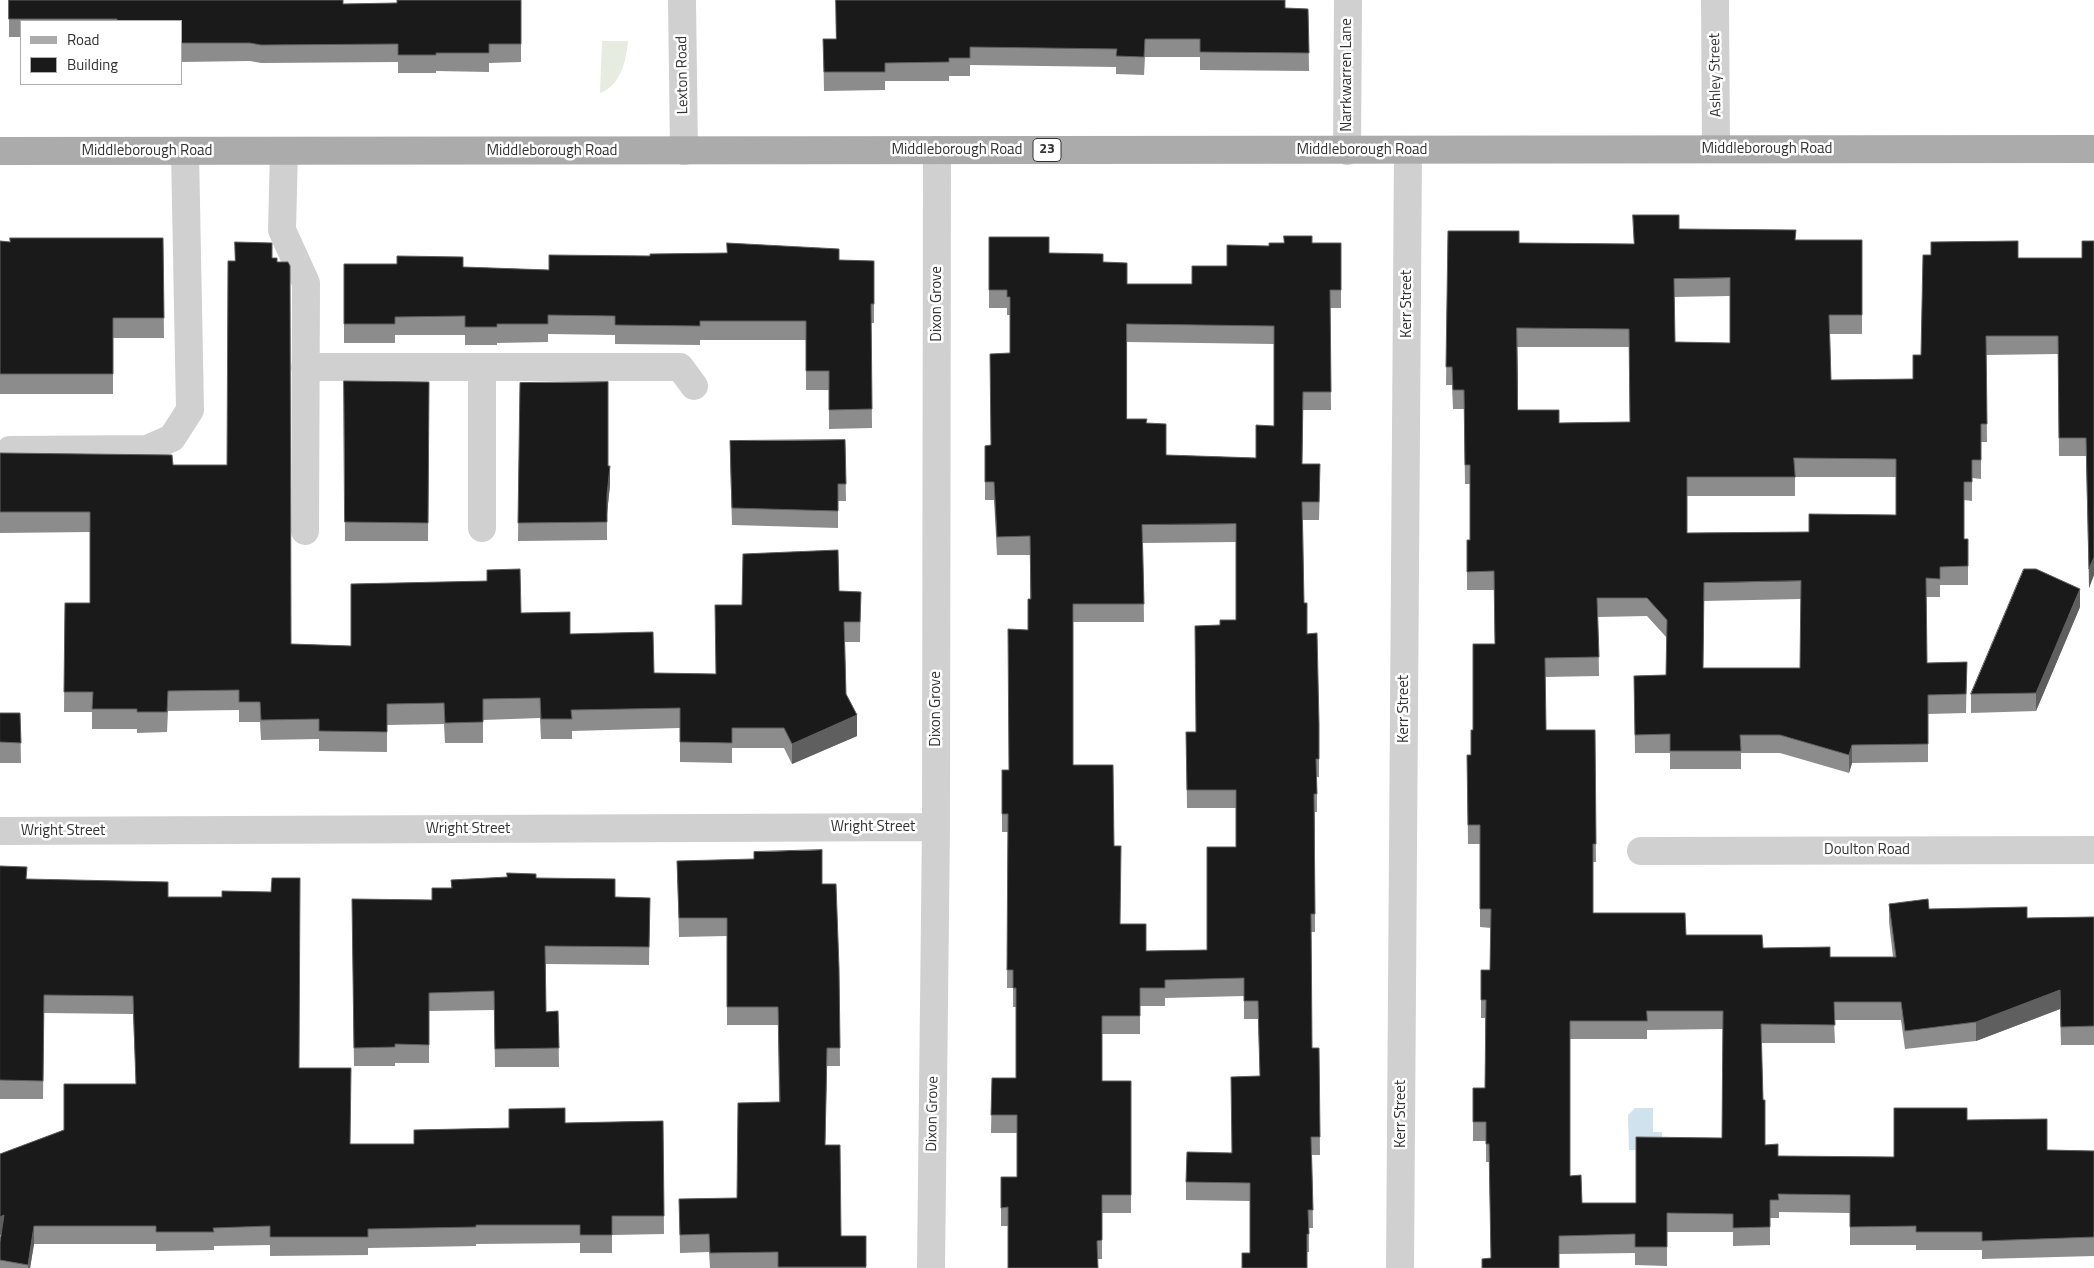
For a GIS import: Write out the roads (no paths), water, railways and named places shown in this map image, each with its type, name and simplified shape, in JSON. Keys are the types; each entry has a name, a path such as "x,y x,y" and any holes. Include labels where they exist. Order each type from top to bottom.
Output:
{"main road":[{"name":"Middleborough Road","path":"0,151 2094,149"}],"street":[{"name":"Lexton Road","path":"682,0 684,151"},
{"name":"Narrkwarren Lane","path":"1347,151 1348,0"},
{"name":"Ashley Street","path":"1715,0 1716,149"},
{"name":"Dixon Grove","path":"931,1268 936,827 937,150"},
{"name":"Kerr Street","path":"1400,1268 1408,150"},
{"path":"10,450 147,449 172,438 190,410 185,151"},
{"path":"284,151 282,230 306,283 305,531"},
{"path":"305,367 680,367 694,386"},
{"path":"482,367 482,528"},
{"name":"Wright Street","path":"0,831 936,827"},
{"name":"Doulton Road","path":"1641,851 2094,850"}],"water":[{"path":"1635,1108 1653,1108 1653,1132 1662,1132 1662,1150 1629,1150 1628,1115"}]}
